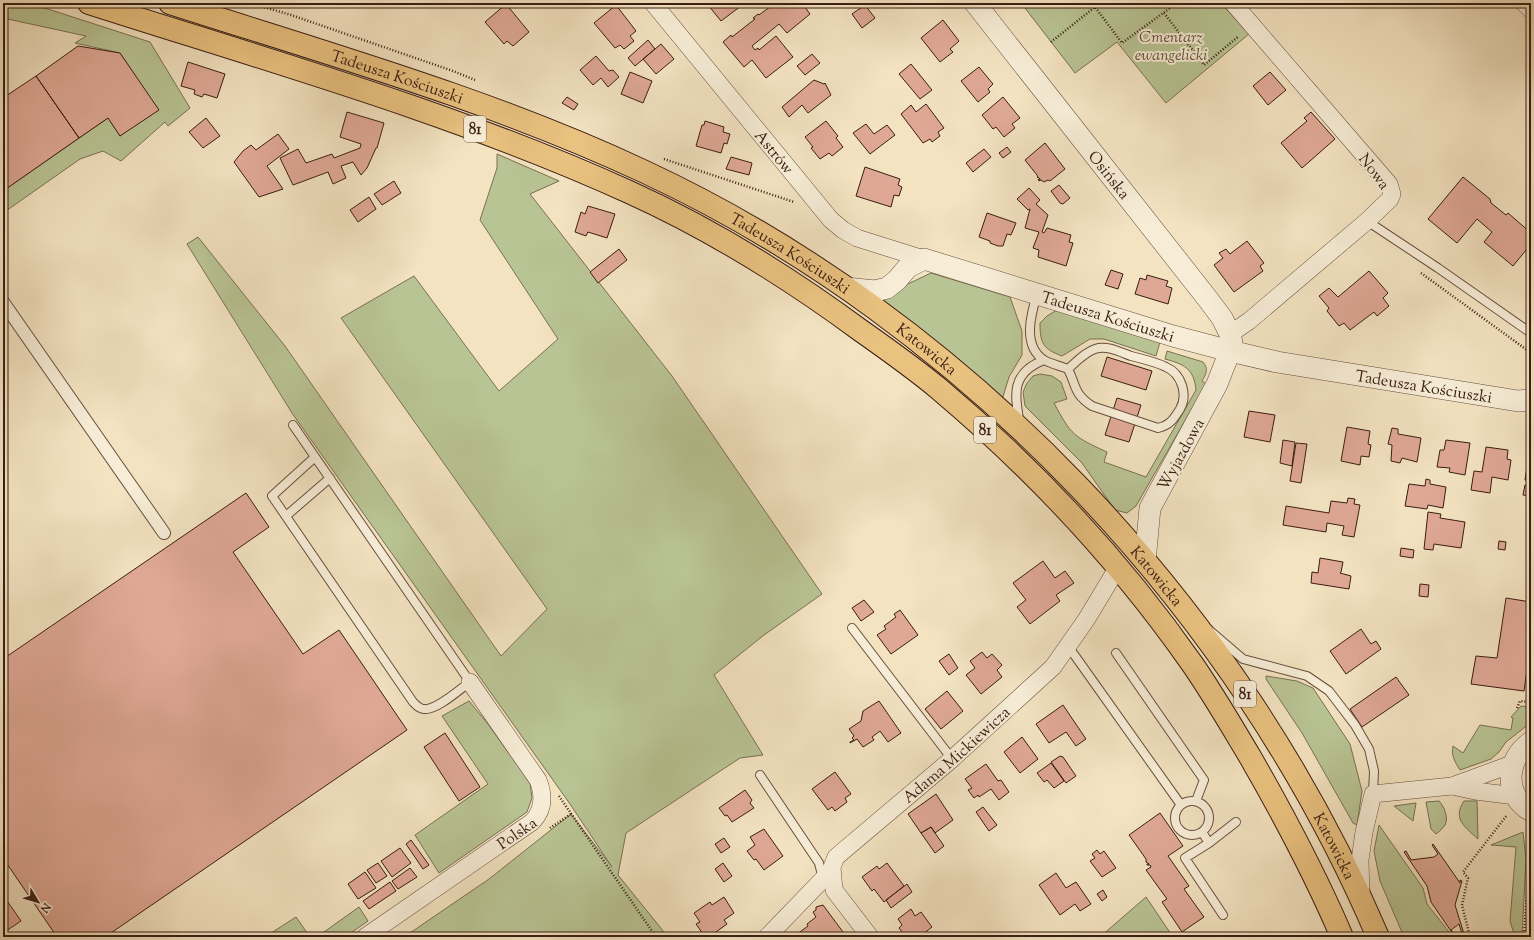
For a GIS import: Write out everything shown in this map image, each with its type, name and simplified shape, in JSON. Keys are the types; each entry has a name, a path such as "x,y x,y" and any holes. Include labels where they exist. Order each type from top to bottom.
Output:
{"main road":[{"name":"Tadeusza Kościuszki","path":"89,3 385,98 473,128 554,159 633,194 691,223 787,279 836,312"},
{"name":"Tadeusza Kościuszki","path":"170,3 485,106 567,137 645,172 706,203 798,257 846,288"},
{"name":"Katowicka","path":"846,288 954,370 1020,428 1101,509 1145,561 1185,612 1254,707 1286,757 1318,812 1378,937"},
{"name":"Katowicka","path":"836,312 938,389 1000,444 1065,508 1118,566 1194,667 1230,723 1268,788 1302,851 1342,937"}],"street":[{"name":"Astrów","path":"653,3 836,226 857,238 924,259"},
{"name":"Osińska","path":"975,3 1222,318 1230,343"},
{"name":"Nowa","path":"1230,343 1249,321 1367,221 1390,199 1392,194 1389,184 1233,3"},
{"path":"1524,3 1531,10"},
{"name":"Tadeusza Kościuszki","path":"846,288 875,291 887,288 897,280 908,267 924,259 1173,336 1230,343 1277,362 1527,403"},
{"path":"3,302 164,533"},
{"name":"Wyjazdowa","path":"1145,561 1150,508 1217,384 1230,343"},
{"name":"Adama Mickiewicza","path":"828,876 836,857 952,759 1053,668 1086,620 1118,566"},
{"name":"Polska","path":"365,937 532,822 538,816 541,809 542,794 538,780 470,682"},
{"path":"1521,810 1511,784 1512,764 1520,752 1531,742"},
{"path":"1361,899 1360,860 1372,794 1452,786 1512,764"},
{"path":"1452,786 1475,791 1521,810"},
{"path":"767,937 828,876 834,890 870,937"}],"lane":[{"path":"1367,221 1438,268 1531,333"},
{"path":"1037,294 1031,320 1030,336 1034,349 1044,360 1068,369 1073,379 1076,392 1083,400 1092,406 1158,428 1167,426 1174,418 1185,395 1176,375 1168,367 1107,348 1095,349 1081,357 1068,369"},
{"path":"1020,428 1015,400 1015,391 1018,383 1028,369 1044,360"},
{"path":"293,425 470,682 434,707 424,709 416,706 272,496 315,457"},
{"path":"286,516 330,478"},
{"path":"1185,612 1215,634 1243,659 1307,676 1329,691 1355,725 1369,749 1374,771 1372,794"},
{"path":"852,628 952,759"},
{"path":"1068,646 1181,805"},
{"path":"1116,653 1204,780 1196,801"},
{"path":"760,775 828,876"},
{"path":"1191,801 1196,801 1205,807 1209,817 1206,828 1202,832 1191,835 1185,834 1177,826 1175,820 1177,809 1181,805 1191,801"},
{"path":"1223,915 1185,858 1209,843 1236,822"},
{"path":"1202,832 1209,843"}],"path":[{"path":"1169,3 1172,7"},
{"path":"1051,42 1095,8 1122,43 1177,3"},
{"path":"1164,13 1204,65 1243,32"},
{"path":"1416,270 1531,353"},
{"path":"1517,708 1520,701 1531,702"},
{"path":"558,794 656,937"},
{"path":"1470,937 1462,905 1468,878 1463,872 1521,810"},
{"path":"1521,810 1530,849 1524,937"}],"green space":[{"path":"3,3 21,3 48,9 150,42 190,108 168,126 165,122 121,161 103,151 80,159 3,213 3,191 108,118 120,136 157,109 120,53 75,43 86,36 3,18"},
{"name":"Cmentarz ewangelicki","path":"1031,3 1221,3 1249,34 1166,103 1117,42 1075,73 1025,8"},
{"path":"497,154 559,181 530,194 672,376 822,594 764,635 714,675 763,755 740,758 626,833 618,875 668,937 404,937 489,879 571,814 612,867 570,804 292,413 187,244 198,237 285,346 501,656 547,609 341,318 414,276 499,391 558,339 480,220 497,168"},
{"path":"931,273 1010,297 1022,331 1022,355 1009,377 1002,400 876,299"},
{"path":"1057,310 1160,342 1156,356 1104,339 1090,339 1062,356 1051,351 1042,340 1040,323 1047,316"},
{"path":"1167,351 1203,362 1206,369 1206,374 1202,381 1206,384 1136,506 1127,513 1115,510 1082,463 1025,406 1023,392 1027,383 1033,376 1040,374 1052,376 1061,382 1067,399 1054,403 1074,434 1087,443 1107,452 1104,462 1146,477 1196,390 1193,377 1186,368 1165,359"},
{"path":"1266,676 1297,681 1313,688 1350,744 1362,791 1357,825 1353,823 1302,733 1266,679"},
{"path":"469,701 488,724 530,783 532,798 527,812 439,873 415,835 488,784 442,716"},
{"path":"1521,706 1531,707 1531,719 1529,724 1506,742 1499,752 1491,759 1460,770 1453,756 1453,746 1463,753 1480,725 1511,730 1513,718 1511,717"},
{"path":"1439,801 1444,809 1446,822 1441,830 1436,834 1431,829 1426,802"},
{"path":"1464,801 1477,801 1478,839 1465,826 1460,818 1459,813"},
{"path":"1416,803 1413,821 1394,806"},
{"path":"1379,825 1423,888 1427,904 1453,937 1404,937 1380,881 1374,851"},
{"path":"1523,832 1526,859 1522,937 1515,937 1510,921 1516,847 1491,845"},
{"path":"1146,897 1173,937 1100,937"},
{"path":"359,907 368,921 345,937 317,937"},
{"path":"296,917 310,937 265,937"}],"building":[{"path":"711,3 739,3 741,6 721,21 708,5"},
{"path":"775,3 802,3 810,14 787,33 779,24 752,46 755,50 758,48 759,50 776,36 793,57 766,78 752,60 744,67 723,42 755,19 753,18 758,14 759,15"},
{"path":"506,4 529,32 513,46 507,41 504,44 485,22"},
{"path":"616,5 636,31 630,36 634,41 624,49 620,45 615,48 594,23"},
{"path":"865,5 875,18 862,28 852,14"},
{"path":"943,20 959,41 950,49 953,52 940,62 921,38"},
{"path":"648,40 655,49 635,66 628,58"},
{"path":"661,44 674,59 656,74 643,59"},
{"path":"78,46 120,53 159,110 120,136 108,118 79,138 36,76"},
{"path":"812,54 820,63 805,75 797,66"},
{"path":"596,56 609,71 613,70 619,77 608,87 601,78 593,85 580,70"},
{"path":"188,62 225,74 217,98 204,94 202,97 194,94 195,90 181,86"},
{"path":"911,64 932,90 920,99 899,74"},
{"path":"979,67 993,84 988,89 990,92 978,102 961,81"},
{"path":"630,72 652,81 643,103 621,94"},
{"path":"1270,72 1286,90 1268,105 1253,86"},
{"path":"36,76 79,138 3,191 3,98"},
{"path":"814,80 824,84 825,83 831,95 808,113 802,105 789,117 782,107"},
{"path":"567,97 578,104 574,110 562,103"},
{"path":"1003,97 1020,118 1012,124 1015,128 1004,137 996,127 993,129 982,115"},
{"path":"926,104 944,128 938,132 940,136 932,142 930,139 923,143 901,114 911,105 916,112"},
{"path":"347,112 384,123 377,148 367,168 361,175 353,162 341,166 346,178 333,184 328,172 293,185 280,158 298,149 306,163 332,154 334,158 360,148 361,144 340,137"},
{"path":"1311,112 1335,139 1302,168 1281,143 1307,121 1304,118"},
{"path":"206,118 220,136 203,148 189,132"},
{"path":"705,121 724,127 723,132 730,134 727,144 724,143 721,153 696,146 702,125 704,125"},
{"path":"826,121 838,136 836,138 843,147 832,156 829,153 820,159 811,148 813,147 805,137"},
{"path":"866,124 874,134 887,125 895,135 870,154 853,133"},
{"path":"278,134 289,149 267,166 283,189 259,197 234,162 243,151 251,145 256,150"},
{"path":"1045,143 1065,169 1050,181 1048,180 1044,182 1041,180 1039,181 1038,179 1040,179 1025,160"},
{"path":"1007,147 1011,152 1003,158 999,153"},
{"path":"984,149 991,157 973,172 966,163"},
{"path":"731,157 752,163 749,175 726,169"},
{"path":"865,167 900,179 898,185 902,187 899,196 894,195 891,207 856,196"},
{"path":"1463,177 1490,199 1491,203 1506,215 1508,213 1531,233 1531,244 1513,266 1484,242 1492,232 1477,219 1457,243 1428,219"},
{"path":"394,181 401,193 382,205 374,194"},
{"path":"1059,185 1070,198 1063,204 1060,203 1051,191"},
{"path":"1029,188 1040,200 1036,204 1048,215 1042,232 1044,233 1047,228 1071,235 1069,242 1073,243 1066,266 1038,257 1039,250 1033,248 1039,232 1025,228 1030,209 1028,210 1017,199"},
{"path":"369,197 376,209 358,222 350,210"},
{"path":"588,206 615,214 607,238 588,232 586,236 575,232 581,212 585,214"},
{"path":"987,213 1016,223 1011,235 1007,234 1003,246 990,243 990,241 979,237"},
{"path":"1247,241 1264,263 1260,266 1263,271 1234,292 1214,265 1223,258 1219,253 1226,249 1230,254"},
{"path":"619,249 627,260 598,283 590,272"},
{"path":"1111,270 1123,274 1118,289 1105,285"},
{"path":"1369,271 1388,293 1383,298 1389,306 1377,316 1374,312 1350,330 1344,323 1339,326 1327,311 1329,308 1319,296 1329,288 1338,297"},
{"path":"1147,275 1168,281 1166,286 1172,288 1168,304 1135,294 1140,278 1146,280"},
{"path":"1107,357 1152,371 1146,390 1101,376"},
{"path":"1117,398 1141,405 1129,442 1105,435"},
{"path":"1249,411 1275,415 1270,442 1244,437"},
{"path":"1347,427 1370,431 1368,444 1371,445 1369,457 1361,456 1360,465 1341,461"},
{"path":"1392,428 1398,429 1398,434 1421,438 1417,462 1402,458 1400,463 1391,461 1392,445 1388,444"},
{"path":"1283,440 1295,442 1292,466 1280,463"},
{"path":"1446,440 1470,443 1465,475 1449,472 1450,468 1437,467 1440,450 1444,450"},
{"path":"1296,443 1307,444 1301,483 1290,481"},
{"path":"1486,447 1508,450 1507,459 1511,460 1508,480 1492,477 1490,493 1471,490 1474,471 1482,472"},
{"path":"1529,453 1531,453 1531,481 1525,480"},
{"path":"1426,479 1430,480 1430,484 1446,487 1443,508 1428,505 1427,509 1405,506 1409,484 1425,486"},
{"path":"1525,485 1531,486 1531,496 1523,495"},
{"path":"246,493 269,527 233,552 303,654 339,630 407,730 105,937 57,937 3,858 3,659"},
{"path":"1348,498 1355,499 1354,504 1360,505 1354,537 1342,535 1344,526 1327,523 1326,532 1283,525 1286,506 1329,513 1331,501 1347,503"},
{"path":"1428,512 1441,514 1440,518 1465,522 1461,548 1434,544 1433,550 1424,549"},
{"path":"1499,541 1506,542 1505,550 1498,549"},
{"path":"1401,548 1414,550 1413,558 1400,556"},
{"path":"1320,558 1343,562 1340,573 1351,576 1349,589 1311,583 1312,572 1318,573"},
{"path":"1043,561 1055,578 1065,571 1074,583 1056,595 1060,601 1030,624 1017,607 1026,600 1013,583"},
{"path":"1420,584 1429,585 1428,597 1419,596"},
{"path":"1506,598 1531,602 1531,643 1524,691 1471,684 1476,656 1497,658"},
{"path":"864,600 874,612 861,621 852,608"},
{"path":"900,610 918,635 891,654 877,635 886,629 884,626 896,617 894,614"},
{"path":"1361,629 1371,644 1376,641 1381,649 1346,674 1330,651"},
{"path":"982,652 987,658 992,654 1002,665 997,670 1002,677 981,694 966,675 975,668 970,661"},
{"path":"949,654 958,668 949,675 939,661"},
{"path":"1396,677 1409,695 1362,727 1350,709"},
{"path":"947,691 963,711 941,729 925,709"},
{"path":"879,701 901,733 888,742 880,731 872,737 874,740 863,747 857,739 850,743 854,740 852,738 854,736 849,729 861,721 863,711"},
{"path":"1063,705 1086,739 1076,746 1066,732 1049,743 1036,724"},
{"path":"445,733 480,787 459,801 424,747"},
{"path":"1022,737 1038,759 1020,773 1004,752"},
{"path":"1060,756 1063,757 1076,776 1066,783 1051,762"},
{"path":"1051,763 1064,781 1054,788 1047,780 1044,782 1037,773"},
{"path":"986,764 998,781 1001,780 1009,792 999,800 991,789 979,797 978,795 974,798 968,790 972,788 965,779"},
{"path":"835,772 851,794 845,798 847,802 835,811 832,807 828,810 812,789"},
{"path":"745,790 752,800 750,803 754,808 732,822 719,808"},
{"path":"936,794 953,820 935,833 931,827 921,833 908,814"},
{"path":"983,807 997,825 989,831 976,812"},
{"path":"1160,813 1183,846 1168,856 1189,886 1184,889 1204,917 1182,932 1162,902 1167,899 1146,870 1151,867 1150,865 1147,865 1149,864 1146,862 1146,859 1129,835"},
{"path":"931,827 944,846 935,853 921,833"},
{"path":"764,829 783,856 764,870 756,859 754,860 747,851 755,845 750,837"},
{"path":"724,838 730,847 721,853 715,844"},
{"path":"411,840 429,865 423,869 406,844"},
{"path":"1433,844 1460,883 1460,880 1462,881 1455,905 1465,937 1463,937 1459,924 1451,930 1455,937 1431,902 1427,886 1404,852 1406,851 1411,860 1434,857 1438,854 1432,845"},
{"path":"400,848 411,863 392,877 381,861"},
{"path":"1097,850 1100,854 1104,851 1116,868 1102,877 1090,861 1095,858 1092,854"},
{"path":"378,863 387,876 376,883 367,870"},
{"path":"723,863 732,876 724,882 715,869"},
{"path":"887,863 904,886 884,902 874,889 872,891 862,877 877,866 879,869"},
{"path":"410,868 417,877 398,889 392,881"},
{"path":"365,872 376,888 358,899 348,884"},
{"path":"1056,873 1066,888 1076,882 1091,904 1080,911 1075,904 1060,915 1039,885"},
{"path":"390,882 396,891 369,909 363,901"},
{"path":"907,884 912,892 891,908 886,900"},
{"path":"1103,890 1107,897 1102,901 1097,894"},
{"path":"3,895 21,921 3,933"},
{"path":"724,897 734,913 724,920 727,924 709,937 705,937 696,924 700,922 694,913 710,902 712,905"},
{"path":"823,905 843,932 842,935 837,937 793,937 808,926 807,924 816,917 813,912 816,910 816,907"},
{"path":"911,909 915,916 921,912 932,927 923,934 924,937 906,937 899,928 902,925 898,919"}]}
